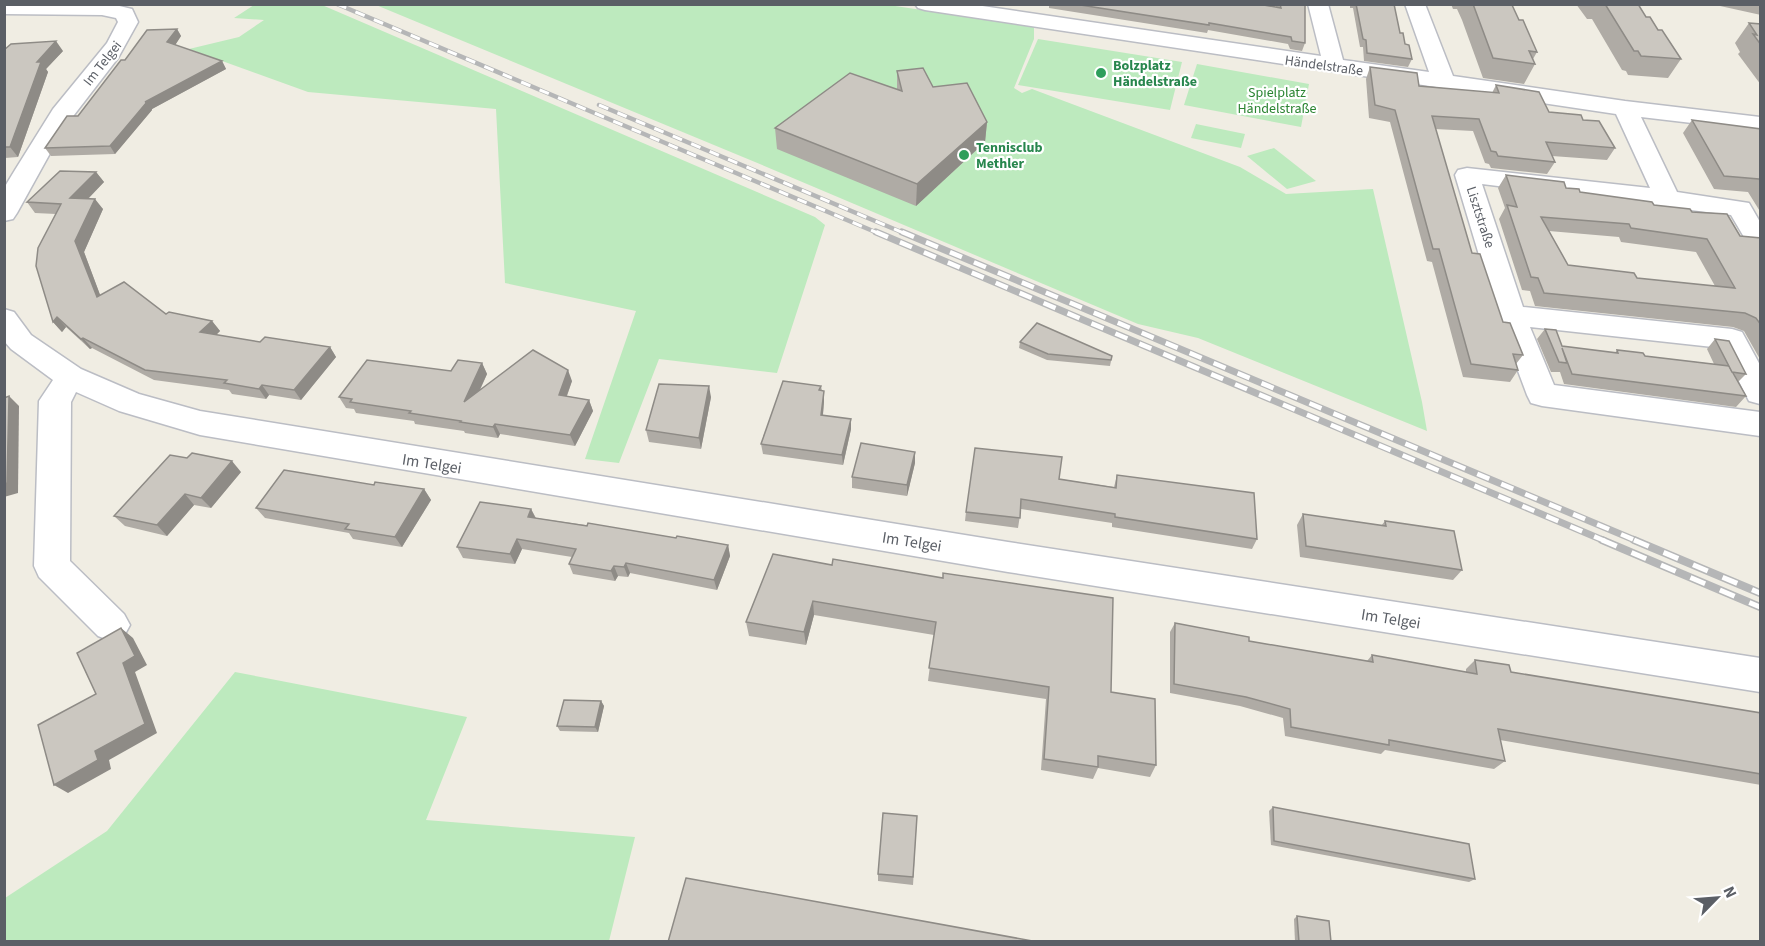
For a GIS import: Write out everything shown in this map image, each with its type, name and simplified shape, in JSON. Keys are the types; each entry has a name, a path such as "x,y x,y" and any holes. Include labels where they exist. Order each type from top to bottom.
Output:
{"street":[{"name":"Händelstraße","path":"925,4 1625,108 1761,124"},
{"path":"1318,4 1334,66"},
{"path":"1415,4 1444,82"},
{"name":"Im Telgei","path":"4,8 102,9 125,12 128,22 118,44 71,101 29,165 4,213"},
{"path":"1625,108 1667,198"},
{"name":"Lisztstraße","path":"1761,243 1740,210 1667,198 1467,175 1511,315 1542,395 1761,424"},
{"path":"1511,315 1732,339 1761,393"},
{"name":"Im Telgei","path":"4,319 21,342 70,377 130,403 200,423 1008,557 1761,675"},
{"path":"70,377 56,401 52,566 111,625"}],"green space":[{"path":"882,4 1034,27 1034,39 1014,88 1022,93 1032,89 1240,167 1286,194 1373,189 1427,431 1198,338 1138,324 376,5"},
{"path":"254,5 322,5 815,217 825,225 777,373 659,359 619,463 585,459 636,311 505,283 496,109 308,92 189,49 239,37 264,20 234,18"},
{"name":"Bolzplatz Händelstraße","path":"1038,39 1182,62 1170,110 1018,85"},
{"name":"Spielplatz Händelstraße","path":"1197,64 1309,84 1301,127 1184,105"},
{"path":"1196,124 1245,134 1241,148 1191,138"},
{"path":"1274,148 1316,181 1287,189 1247,156"},
{"path":"235,672 467,717 426,820 635,837 609,941 5,941 5,898 107,831"}],"building":[{"path":"1074,4 1258,4 1281,8 1280,4 1305,4 1305,43 1292,41 1291,37 1209,23 1209,25"},
{"path":"1356,4 1394,4 1400,33 1403,33 1405,44 1409,45 1412,59 1367,53 1366,40 1363,39"},
{"path":"1473,4 1512,5 1519,20 1523,20 1537,52 1529,51 1535,64 1493,58"},
{"path":"1605,4 1638,4 1658,30 1662,30 1681,59 1641,56 1638,51 1634,51"},
{"path":"1749,23 1761,24 1761,45 1753,34 1757,35"},
{"path":"177,29 167,42 222,61 145,102 147,102 110,146 45,148 67,116 78,116 147,30"},
{"path":"56,41 37,62 41,62 10,147 4,147 4,50 11,44"},
{"path":"1370,67 1417,73 1419,86 1499,93 1496,85 1539,92 1549,112 1581,115 1583,120 1599,121 1615,148 1546,142 1555,162 1498,156 1496,152 1491,151 1479,119 1432,116 1472,253 1480,254 1503,322 1510,323 1523,355 1513,354 1518,370 1471,364 1439,249 1433,249 1395,110 1375,105"},
{"path":"923,68 933,87 967,83 987,122 917,184 775,128 850,73 902,91 897,71"},
{"path":"1692,120 1761,129 1761,182 1759,179 1724,176"},
{"path":"60,171 96,172 70,198 95,199 75,241 97,297 124,282 166,314 169,312 212,321 200,332 260,342 265,337 330,347 294,390 262,385 259,389 224,383 227,380 145,370 81,339 57,317 53,322 36,266 38,248 61,204 27,202"},
{"path":"1506,175 1564,182 1566,188 1579,189 1580,192 1652,202 1654,205 1690,209 1692,212 1727,214 1740,236 1761,238 1761,325 1756,318 1745,313 1544,293 1538,278 1531,277 1507,205 1517,207","holes":["1541,217 1629,224 1631,228 1707,239 1735,288 1637,278 1634,273 1568,265"]},
{"path":"1037,323 1112,356 1111,360 1048,354 1020,342"},
{"path":"1545,329 1556,330 1562,346 1618,353 1617,350 1643,353 1645,356 1729,366 1746,396 1572,374 1562,348 1567,363 1559,362"},
{"path":"1715,339 1729,341 1746,374 1732,372"},
{"path":"533,350 568,370 559,395 589,400 570,435 495,424 493,427 460,422 409,413 411,411 350,402 352,399 339,397 367,360 451,371 458,360 482,363 464,402"},
{"path":"783,381 821,386 819,390 824,391 821,415 851,419 842,455 761,444"},
{"path":"659,384 709,386 699,438 646,430"},
{"path":"9,396 7,483 4,484 4,398"},
{"path":"861,443 915,452 907,485 852,477"},
{"path":"975,448 1062,457 1059,479 1116,488 1117,475 1254,493 1257,539 1115,517 1115,514 1021,499 1020,518 966,512"},
{"path":"192,453 232,461 201,498 185,494 157,525 114,516 170,455 187,458"},
{"path":"284,470 374,485 375,482 424,489 395,537 345,529 349,524 256,508"},
{"path":"480,502 531,509 528,517 587,526 588,523 728,545 714,580 626,563 624,567 614,566 611,571 569,564 576,549 517,539 510,554 457,547"},
{"path":"1303,514 1386,526 1385,521 1454,531 1462,570 1306,546"},
{"path":"773,554 832,565 833,559 943,578 943,573 1113,598 1111,692 1155,699 1156,765 1098,756 1098,767 1044,759 1049,687 929,668 936,622 813,601 804,632 746,622"},
{"path":"1175,623 1249,637 1249,641 1373,662 1372,655 1477,674 1475,660 1509,665 1511,672 1761,713 1761,774 1498,729 1505,761 1389,740 1389,745 1291,727 1290,709 1246,697 1174,684"},
{"path":"121,628 135,656 123,663 145,724 95,751 98,760 54,785 38,725 96,694 77,653"},
{"path":"564,700 601,701 595,727 557,726"},
{"path":"1273,807 1469,844 1475,879 1274,841"},
{"path":"883,813 917,816 913,877 878,874"},
{"path":"686,878 1038,942 668,942"},
{"path":"1297,916 1329,921 1331,942 1299,942"}],"railway":[{"path":"337,4 880,234"},
{"path":"599,105 906,234"},
{"path":"876,232 1605,541"},
{"path":"902,232 1637,541"},
{"path":"1602,540 1760,607"},
{"path":"1634,540 1760,593"}],"place":[{"name":"Bolzplatz Händelstraße","path":"1101,73"},
{"name":"Tennisclub Methler","path":"964,155"}]}
